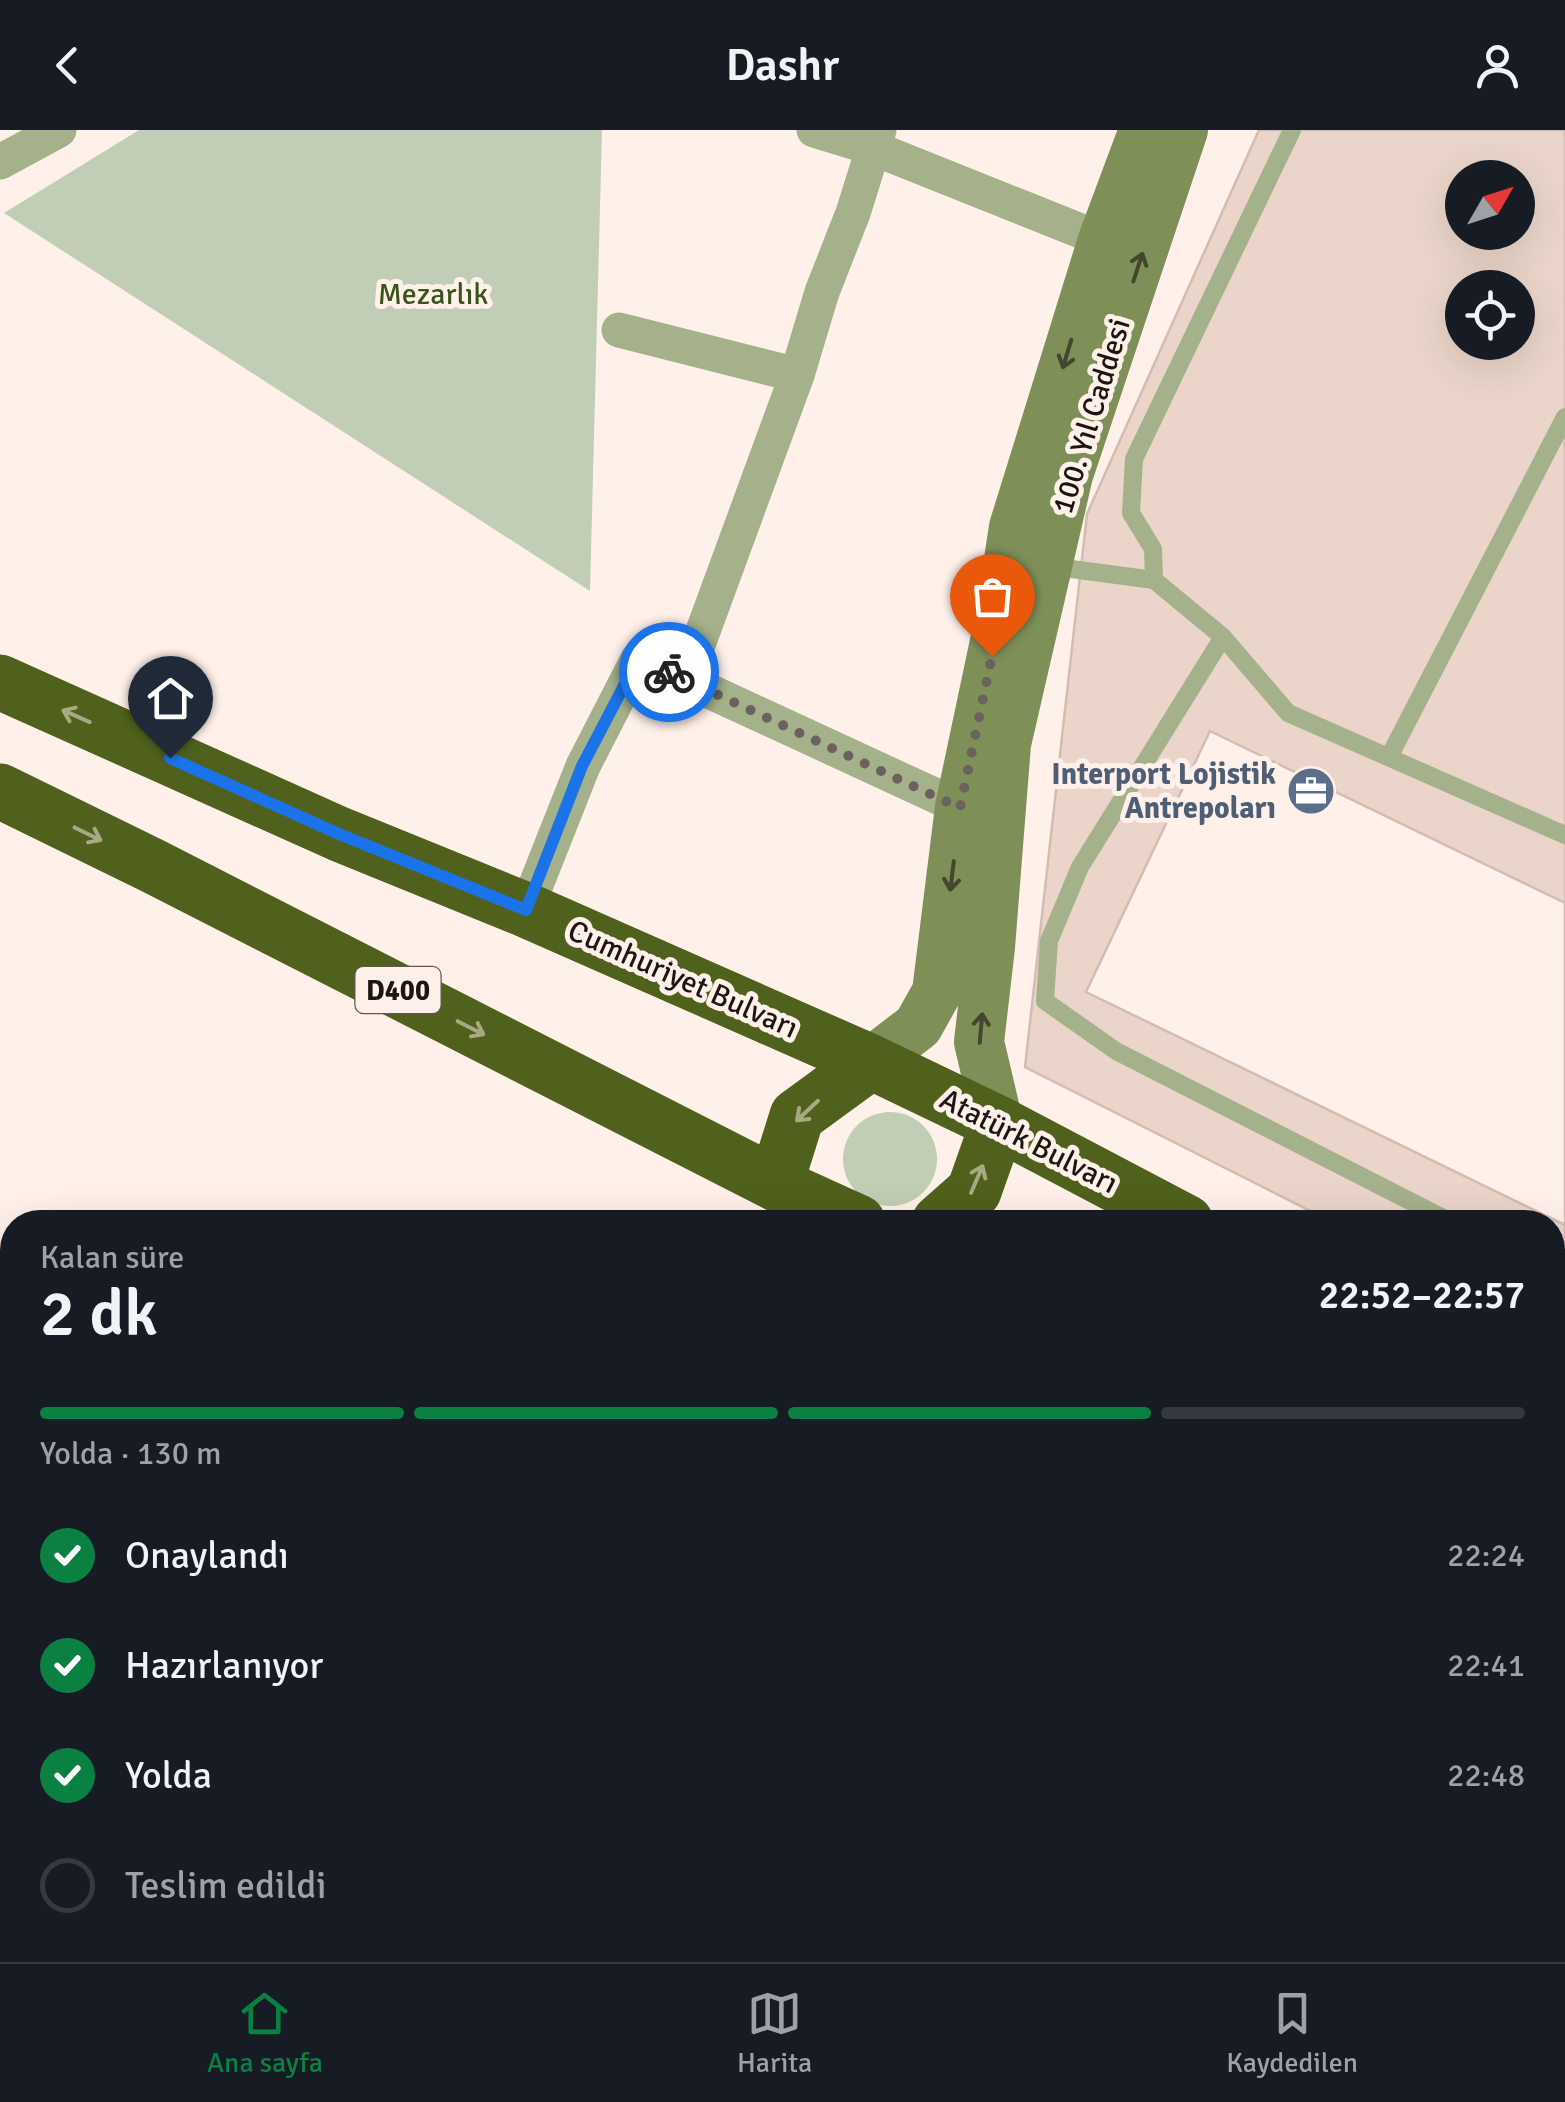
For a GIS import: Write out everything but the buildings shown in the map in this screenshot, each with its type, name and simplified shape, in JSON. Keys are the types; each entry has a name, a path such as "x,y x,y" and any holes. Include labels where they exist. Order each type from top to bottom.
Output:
{"highway":[{"name":"Cumhuriyet Bulvarı","path":"0,682 339,834 526,910 871,1062"},
{"name":"D400","path":"0,791 171,875 785,1200 818,1210"},
{"name":"Atatürk Bulvarı","path":"871,1062 1163,1210"},
{"path":"785,1200 797,1116 871,1062"},
{"path":"953,1210 974,1191 998,1123"}],"street":[{"path":"4,153 59,130"},
{"path":"814,130 876,139 1103,240"},
{"name":"100. Yıl Caddesi","path":"871,1062 918,1026 936,992 960,808 1000,618 1014,527 1103,240 1144,130"},
{"name":"100. Yıl Caddesi","path":"998,1123 979,1042 1006,744 1068,474 1183,130"},
{"path":"685,680 797,375 876,139"},
{"path":"619,330 797,375"},
{"path":"526,910 582,766 638,659 960,808"}],"lane":[{"path":"1154,580 1153,549 1131,513 1134,458 1292,130"},
{"path":"1389,757 1565,417"},
{"path":"1048,566 1154,580 1224,638 1288,713 1565,834"},
{"path":"1224,638 1080,866 1050,941 1045,1002 1116,1051 1427,1210"}],"green space":[{"name":"Mezarlık","path":"139,130 602,130 590,591 4,213"},
{"path":"890,1112 908,1115 923,1126 934,1141 934,1177 923,1192 908,1203 890,1206 872,1203 857,1192 846,1177 843,1159 846,1141 857,1126 872,1115"}],"way so far":[{"path":"669,672 960,808 992,656"}],"place":[{"name":"Interport Lojistik Antrepoları","path":"1311,791"}],"route":[{"path":"170,758 339,834 526,910 582,766 638,659 669,672"}]}
